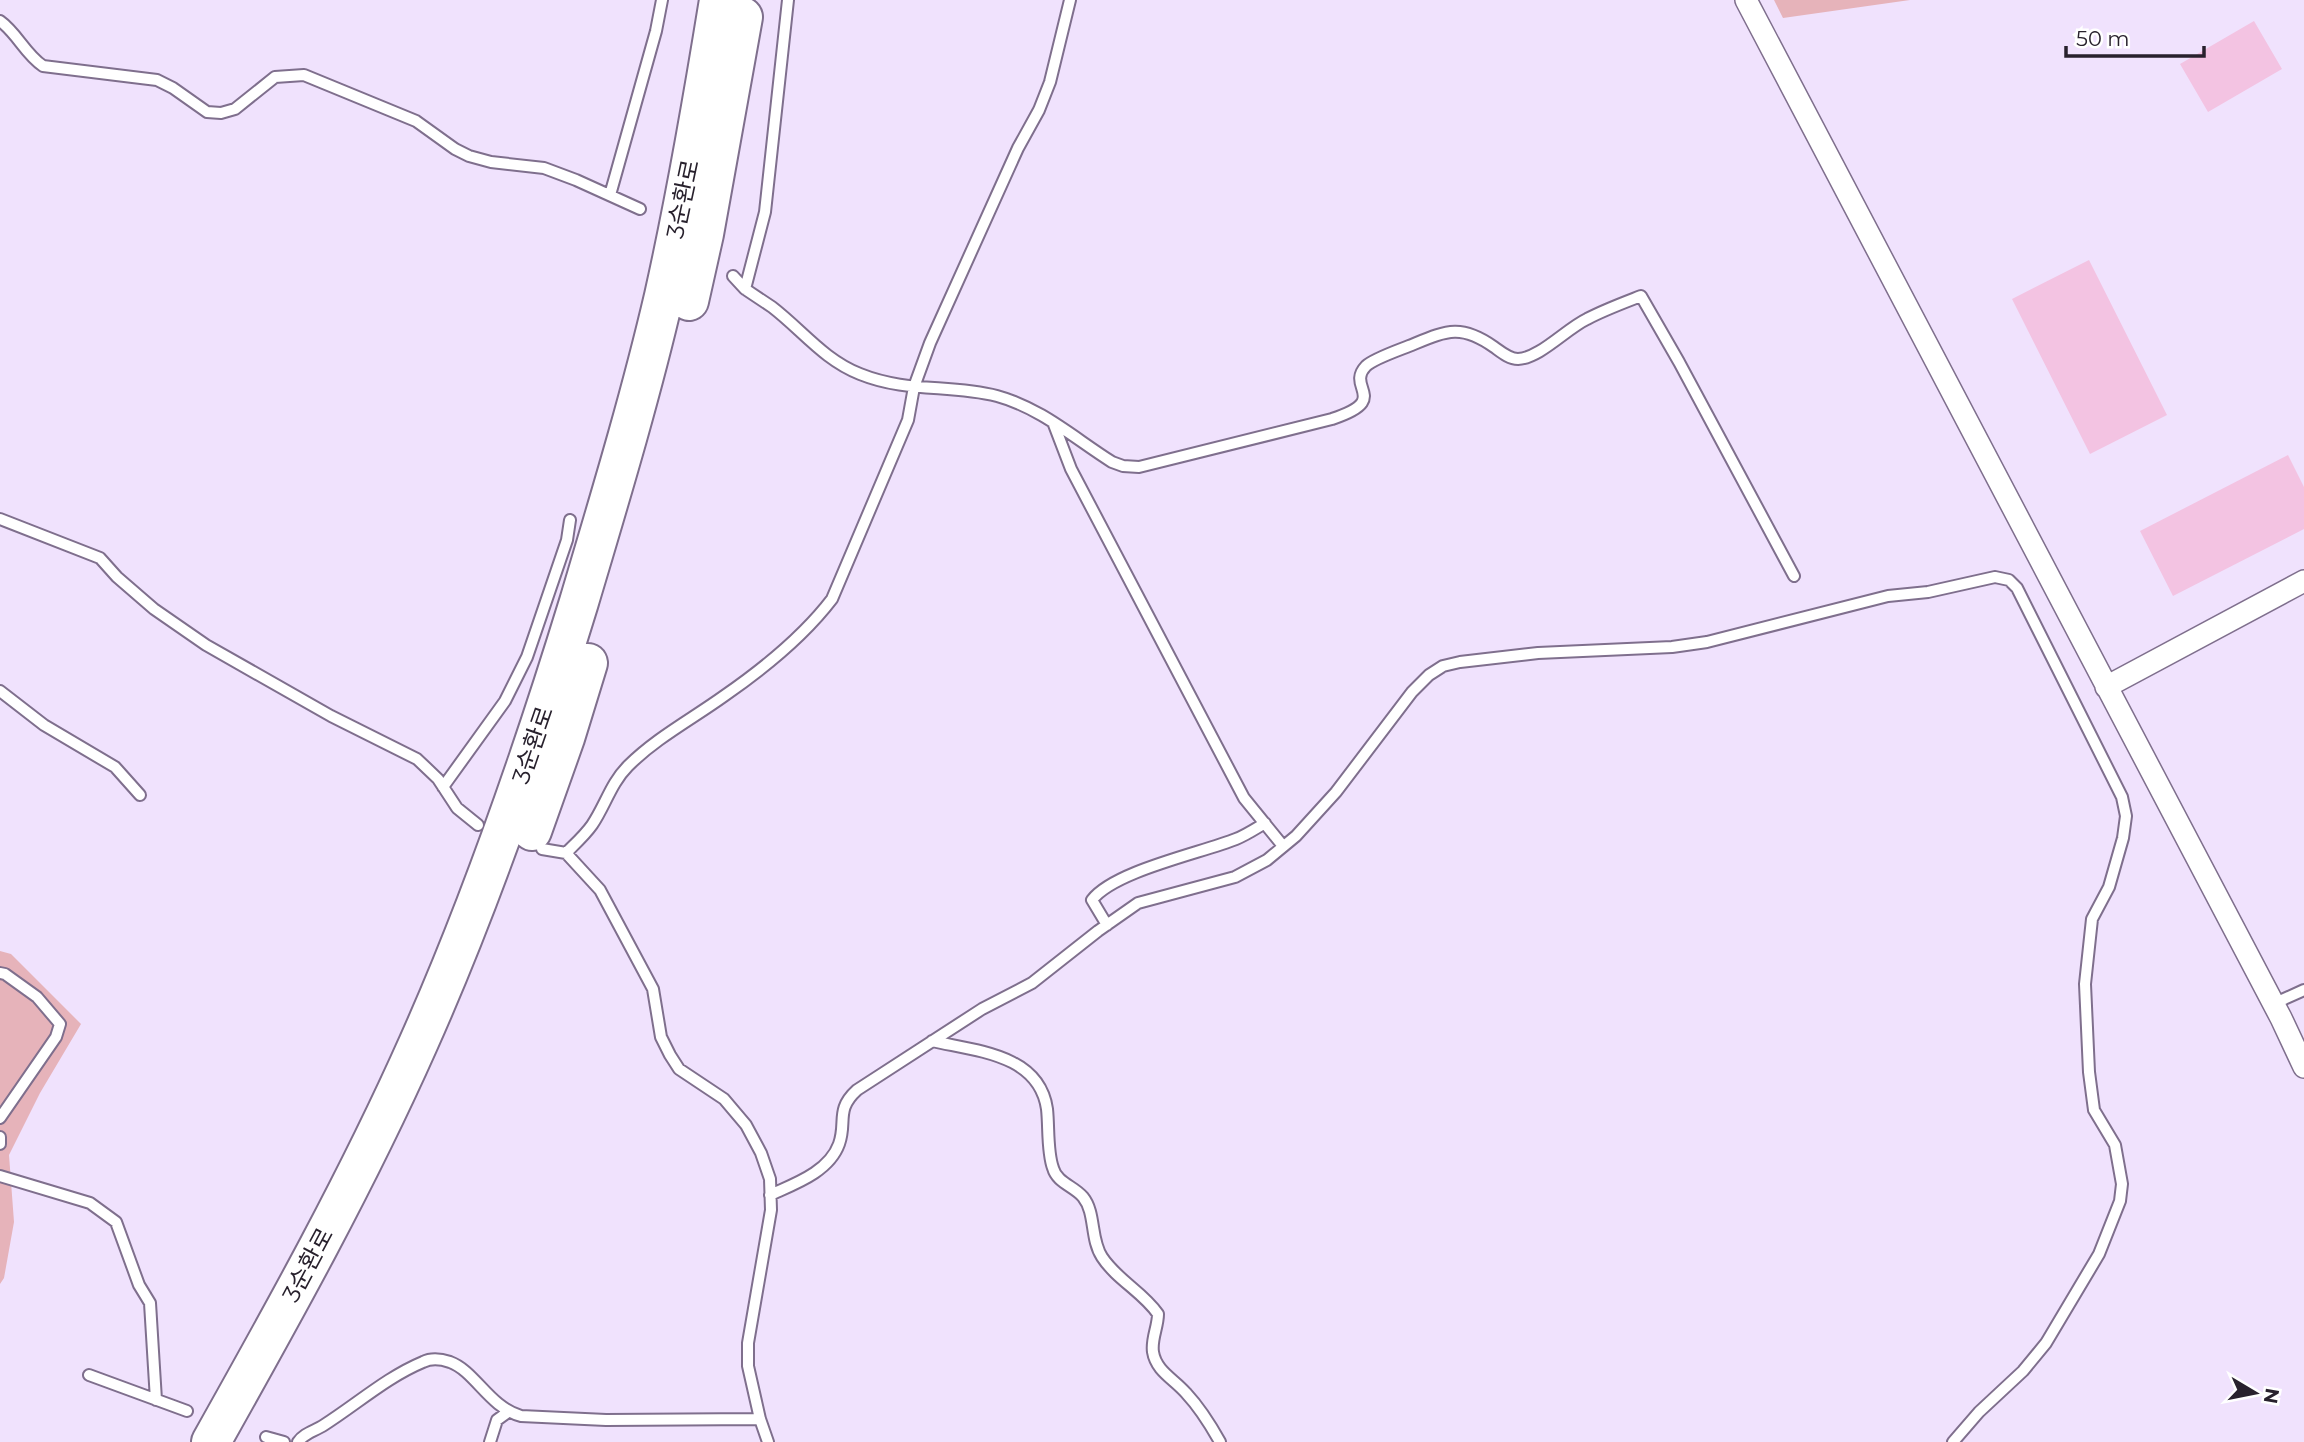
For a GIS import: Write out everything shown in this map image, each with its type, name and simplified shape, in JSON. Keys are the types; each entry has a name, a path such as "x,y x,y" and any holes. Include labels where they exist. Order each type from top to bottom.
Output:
{"highway":[{"name":"3순환로","path":"211,1442 270,1337 384,1116 446,978 511,810 553,689 638,400 669,270 699,124 719,0"},
{"name":"3순환로","path":"253,1439 409,1123 468,991 523,856 565,738 670,382 704,234 746,0"}],"street":[{"path":"1746,0 2302,1059"},
{"path":"2106,687 2304,581"}],"lane":[{"path":"610,195 656,31 662,0"},
{"path":"745,289 765,212 788,0"},
{"path":"566,853 591,826 627,767 659,740 726,695 790,644 819,617 832,599 908,420 914,387 936,331 1050,82 1070,0"},
{"path":"0,21 31,58 43,66 157,80 207,112 221,113 235,108 275,77 304,75 416,121 469,156 491,162 544,168 640,209"},
{"path":"733,276 745,289 772,307 817,348 844,367 892,385 994,396 1040,413 1112,462 1131,468 1355,411 1363,403 1365,394 1360,383 1361,374 1367,364 1409,346 1460,330 1473,333 1512,359 1520,359 1532,355 1586,319 1641,296 1794,576"},
{"path":"1053,422 1071,469 1244,798 1283,846"},
{"path":"0,519 100,558 117,577 154,609 206,645 331,716 417,760 443,787 457,807 478,825"},
{"path":"443,787 505,701 527,657 567,540 570,520"},
{"path":"770,1195 809,1177 828,1161 839,1145 842,1112 849,1097 857,1090 982,1009 1032,983 1138,903 1236,877 1267,860 1336,792 1412,692 1429,675 1443,666 1538,653 1672,647 1707,642 1888,596 1928,592 1995,577 2009,580 2017,588 2123,797 2126,816 2123,838 2109,887 2092,919 2085,984 2089,1072 2094,1110 2115,1145 2122,1184 2115,1214 2099,1254 2046,1343 1953,1442"},
{"path":"0,691 44,725 115,767 140,795"},
{"path":"1107,925 1092,900 1096,895 1126,877 1238,839 1265,823"},
{"path":"542,849 566,853 600,890 653,989 661,1037 670,1055 679,1069 724,1099 746,1125 761,1153 770,1179 771,1210 748,1343 748,1366 768,1442"},
{"path":"0,973 37,997 60,1024 55,1037 0,1118"},
{"path":"2273,1004 2304,990"},
{"path":"932,1041 1007,1059 1025,1068 1037,1080 1047,1106 1053,1168 1060,1180 1082,1196 1088,1206 1094,1239 1101,1256 1150,1302 1158,1314 1152,1348 1160,1370 1184,1390 1207,1419 1220,1442"},
{"path":"0,1137 0,1144"},
{"path":"0,1176 90,1203 116,1222 139,1285 150,1303 156,1400"},
{"path":"298,1442 301,1437 322,1427 388,1381 425,1361 438,1359 462,1369 508,1412 521,1416 606,1420 760,1419"},
{"path":"89,1375 187,1411"},
{"path":"490,1442 497,1420 508,1412"},
{"path":"253,1439 285,1442"}],"shaded area":[{"path":"1774,0 1910,0 1783,18"},
{"path":"0,951 11,954 81,1024 40,1093 9,1155 14,1222 4,1278 0,1284"}],"building":[{"path":"2254,21 2282,69 2208,112 2180,64"},
{"path":"2089,260 2167,415 2090,454 2012,299"},
{"path":"2288,455 2304,487 2304,529 2173,596 2140,531"}]}
